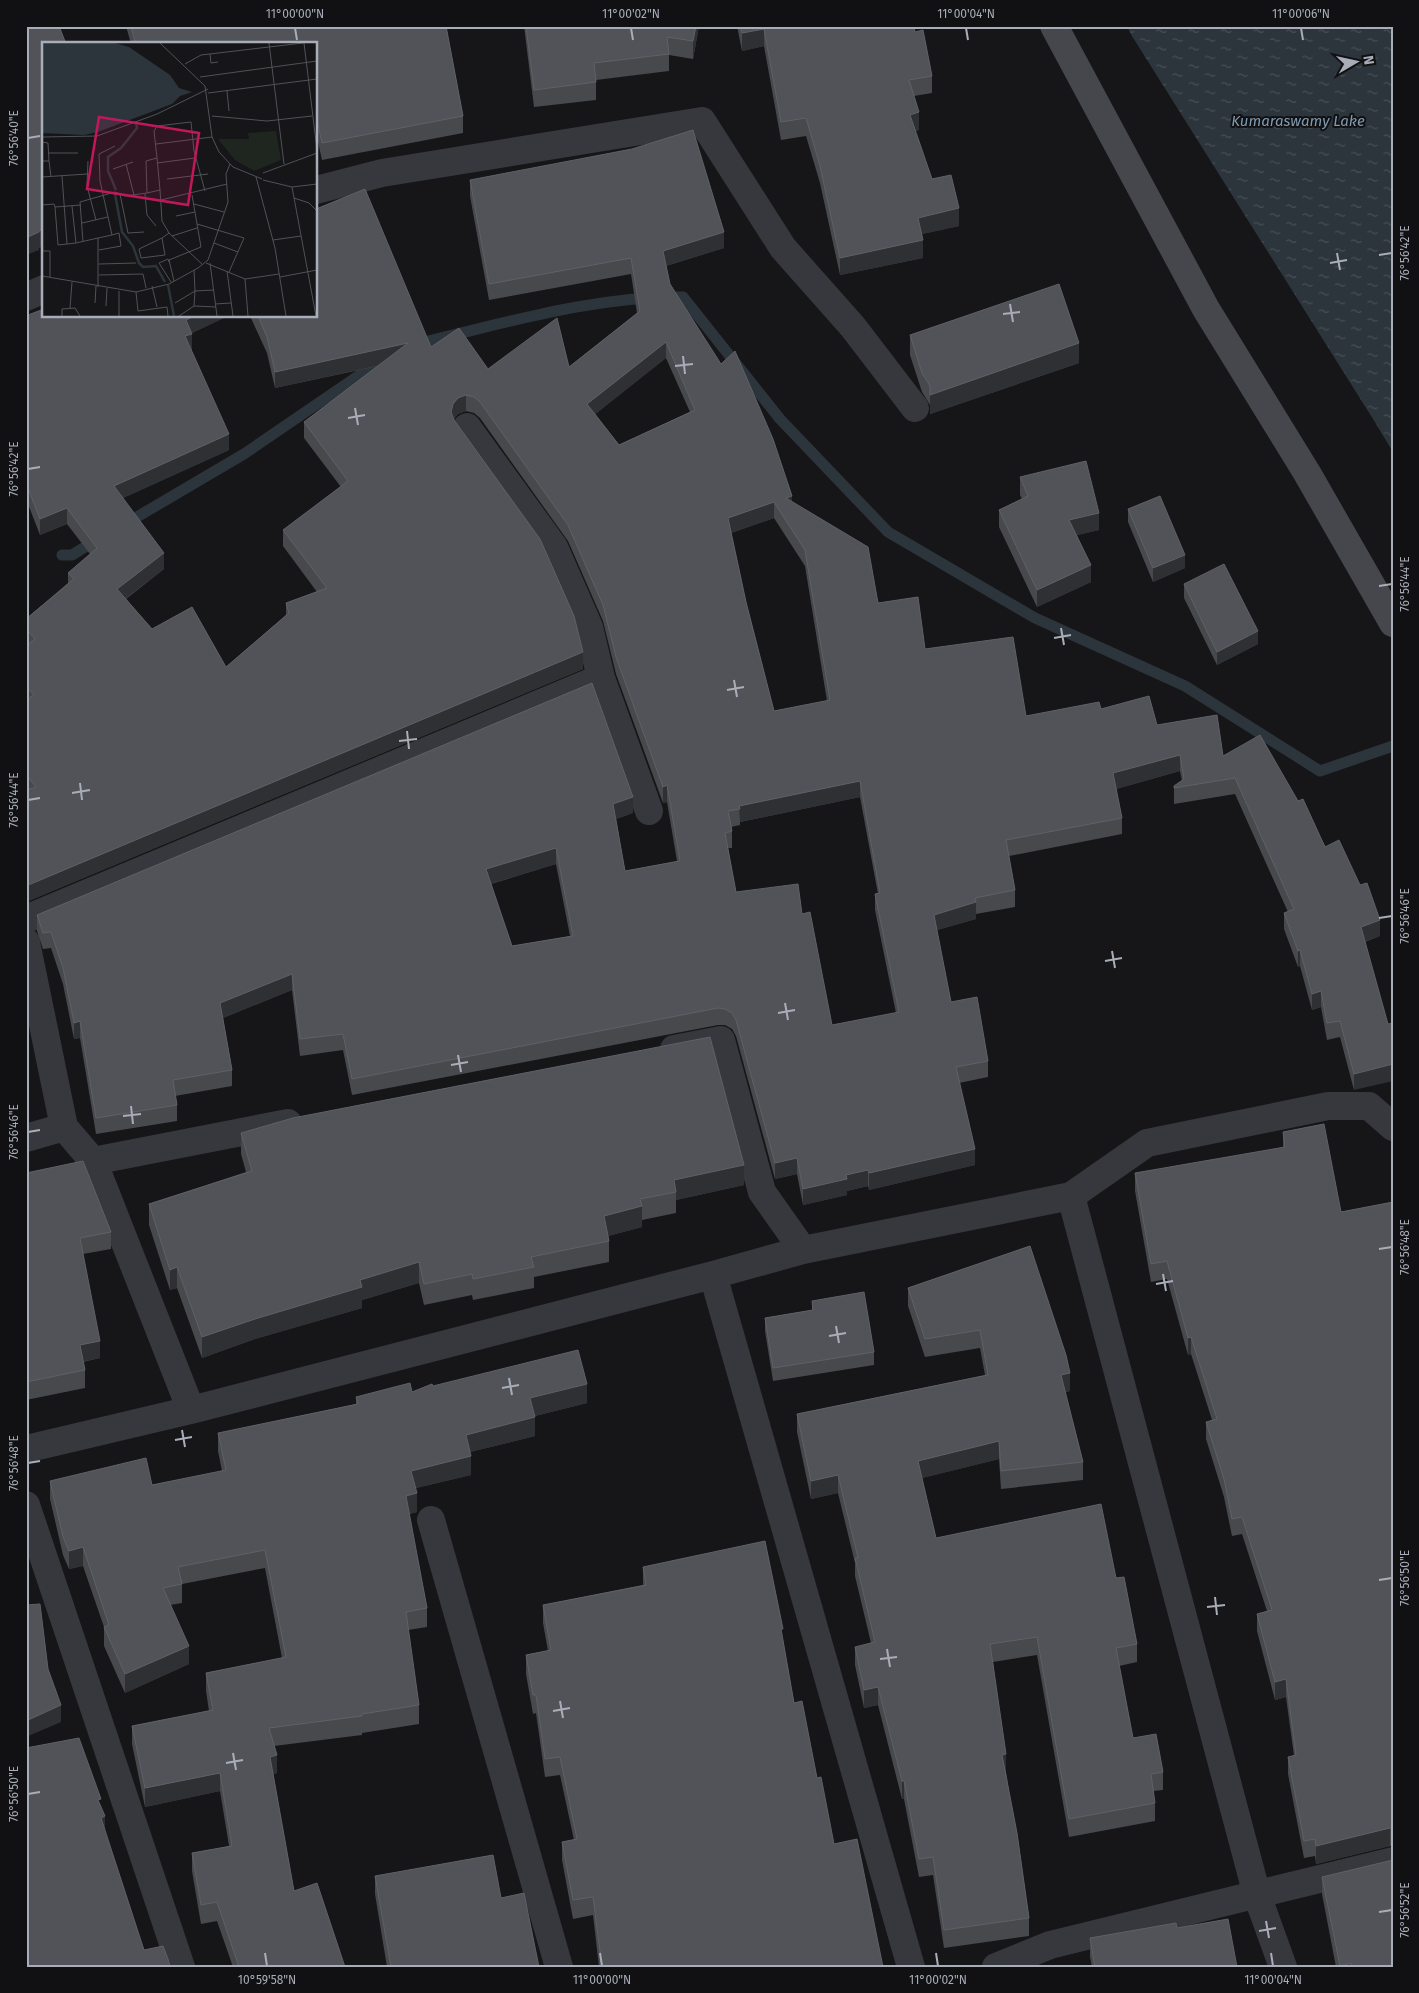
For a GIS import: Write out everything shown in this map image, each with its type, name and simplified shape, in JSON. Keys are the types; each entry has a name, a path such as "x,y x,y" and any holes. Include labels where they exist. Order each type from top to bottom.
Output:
{"street":[{"path":"1054,26 1206,309 1307,473 1393,623"},
{"path":"318,189 382,173 702,120 783,248 854,327 915,408"},
{"path":"26,297 42,290"},
{"path":"467,427 554,547 589,628 600,678 649,811"},
{"path":"26,920 600,678"},
{"path":"26,942 64,1127 92,1161 191,1410"},
{"path":"654,1053 721,1040 762,1192 803,1250"},
{"path":"26,1450 191,1410 803,1250 1071,1196 1147,1143 1328,1106 1369,1106 1393,1127"},
{"path":"92,1161 315,1118"},
{"path":"26,1138 64,1127"},
{"path":"1071,1196 1258,1895 1283,1967"},
{"path":"713,1275 910,1967"},
{"path":"26,1505 181,1967"},
{"path":"431,1520 559,1967"},
{"path":"996,1967 1050,1945 1393,1861"}],"water":[{"name":"Kumaraswamy Lake","path":"1127,26 1393,26 1393,452 1132,36"}],"building":[{"path":"26,26 59,26 65,42 42,42 42,230 26,238"},
{"path":"131,26 446,26 463,116 322,143 318,124 318,42 135,42"},
{"path":"526,26 696,26 693,41 667,37 669,54 594,63 596,82 534,90"},
{"path":"740,26 914,26 915,32 923,30 932,76 909,80 919,112 910,115 932,179 951,175 959,208 918,218 923,240 840,258 820,166 806,118 781,122 764,29 742,33"},
{"path":"693,130 724,232 663,251 670,284 721,364 735,351 773,439 792,496 786,498 868,547 878,603 918,597 925,649 1013,637 1026,716 1099,702 1101,709 1149,696 1157,725 1217,715 1223,756 1260,735 1298,801 1303,799 1325,847 1339,840 1360,885 1367,883 1380,920 1361,927 1388,1024 1393,1023 1393,1064 1354,1074 1340,1021 1327,1023 1321,991 1312,994 1300,950 1298,951 1284,913 1294,909 1235,778 1174,788 1184,779 1180,755 1113,773 1122,818 1006,840 1015,890 975,898 976,902 934,915 951,1002 977,997 988,1061 956,1067 975,1149 869,1173 868,1170 846,1175 847,1179 803,1189 797,1158 775,1163 736,1020 732,1013 718,1008 352,1079 343,1034 300,1039 292,974 220,1003 232,1070 173,1080 177,1105 96,1118 80,1021 74,1023 63,968 51,932 43,933 37,915 592,683 633,797 613,804 625,871 680,861 667,785 663,787 616,657 603,605 568,525 480,402 474,397 466,395 458,398 453,404 451,412 454,420 540,539 574,616 583,652 26,886 26,790 36,787 26,775 26,700 34,695 26,686 26,646 35,639 26,629 26,619 74,579 68,573 97,548 67,508 40,519 26,483 26,310 28,315 42,310 42,318 190,318 186,320 192,334 185,336 229,434 114,486 164,553 117,589 152,629 192,607 226,667 289,613 286,603 327,588 283,530 348,481 304,422 408,343 275,372 267,337 259,318 318,318 318,208 365,189 431,347 459,328 488,369 557,318 569,367 640,311 631,258 489,284 470,180 632,149","holes":["666,342 695,410 619,445 587,404","774,502 805,550 830,700 774,711 746,602 728,518","860,781 880,893 875,894 899,1012 832,1025 810,912 802,914 798,884 736,892 725,833 732,831 728,811 740,809 739,806","556,848 573,936 512,946 486,869"]},
{"path":"1059,284 1079,343 930,395 930,386 922,373 910,335"},
{"path":"1086,461 1099,513 1069,520 1091,565 1037,590 999,510 1028,496 1020,477"},
{"path":"1160,496 1185,555 1153,568 1128,509"},
{"path":"1224,564 1258,631 1217,652 1184,584"},
{"path":"710,1037 744,1165 674,1180 676,1192 640,1199 642,1206 604,1216 609,1241 531,1257 534,1267 473,1279 472,1274 424,1284 419,1262 360,1280 362,1287 202,1337 177,1267 170,1270 149,1204 252,1171 241,1133 293,1118"},
{"path":"1324,1124 1341,1212 1393,1202 1393,1828 1316,1846 1315,1839 1304,1841 1288,1757 1296,1755 1286,1679 1275,1682 1257,1614 1272,1610 1242,1517 1232,1519 1224,1479 1206,1422 1217,1419 1191,1337 1188,1338 1167,1261 1151,1264 1135,1173 1285,1147 1283,1132"},
{"path":"83,1161 111,1232 80,1238 100,1341 80,1345 85,1370 26,1382 26,1173"},
{"path":"1030,1246 1066,1355 1070,1373 1061,1375 1083,1462 1001,1471 999,1441 918,1461 936,1538 1101,1504 1116,1578 1124,1577 1137,1644 1116,1648 1133,1738 1156,1734 1163,1772 1151,1774 1155,1803 1069,1819 1037,1637 990,1644 1006,1754 1002,1755 1017,1833 1029,1918 944,1930 933,1857 919,1859 904,1781 902,1781 878,1687 864,1690 855,1647 875,1642 855,1558 858,1558 838,1475 811,1481 797,1414 988,1375 980,1330 925,1339 908,1288"},
{"path":"864,1292 874,1352 773,1368 765,1318 813,1310 812,1301"},
{"path":"578,1350 587,1384 530,1398 535,1417 466,1435 471,1456 411,1471 417,1493 406,1496 427,1608 406,1612 419,1705 362,1714 362,1716 269,1728 277,1755 270,1757 294,1891 317,1883 345,1967 239,1967 217,1902 201,1905 192,1853 232,1846 220,1773 145,1788 132,1726 213,1710 206,1673 286,1657 265,1550 178,1567 182,1584 163,1588 189,1646 125,1674 104,1627 109,1625 83,1547 69,1551 63,1537 50,1481 146,1458 152,1485 226,1470 218,1433 358,1404 356,1397 410,1383 412,1392 432,1384 433,1386"},
{"path":"765,1541 783,1629 781,1629 794,1703 802,1701 817,1778 821,1777 834,1844 857,1839 883,1967 602,1967 593,1897 573,1900 562,1842 577,1839 560,1757 545,1759 536,1695 533,1695 526,1655 551,1650 543,1605 646,1585 643,1567"},
{"path":"40,1604 48,1669 61,1705 26,1721 26,1605"},
{"path":"79,1738 101,1799 98,1800 105,1816 101,1818 144,1950 163,1946 170,1967 26,1967 26,1748"},
{"path":"493,1855 501,1898 524,1893 539,1967 391,1967 375,1876"},
{"path":"1393,1860 1393,1967 1352,1967 1351,1963 1340,1966 1322,1877"},
{"path":"1228,1919 1237,1967 1095,1967 1090,1938 1176,1923 1177,1928"}],"waterway":[{"path":"415,344 581,306 615,301 683,297 780,419 888,532 1035,618 1185,686 1320,771 1393,746"},
{"path":"125,524 244,454 383,359"},
{"path":"62,555 72,555 98,539"}]}
